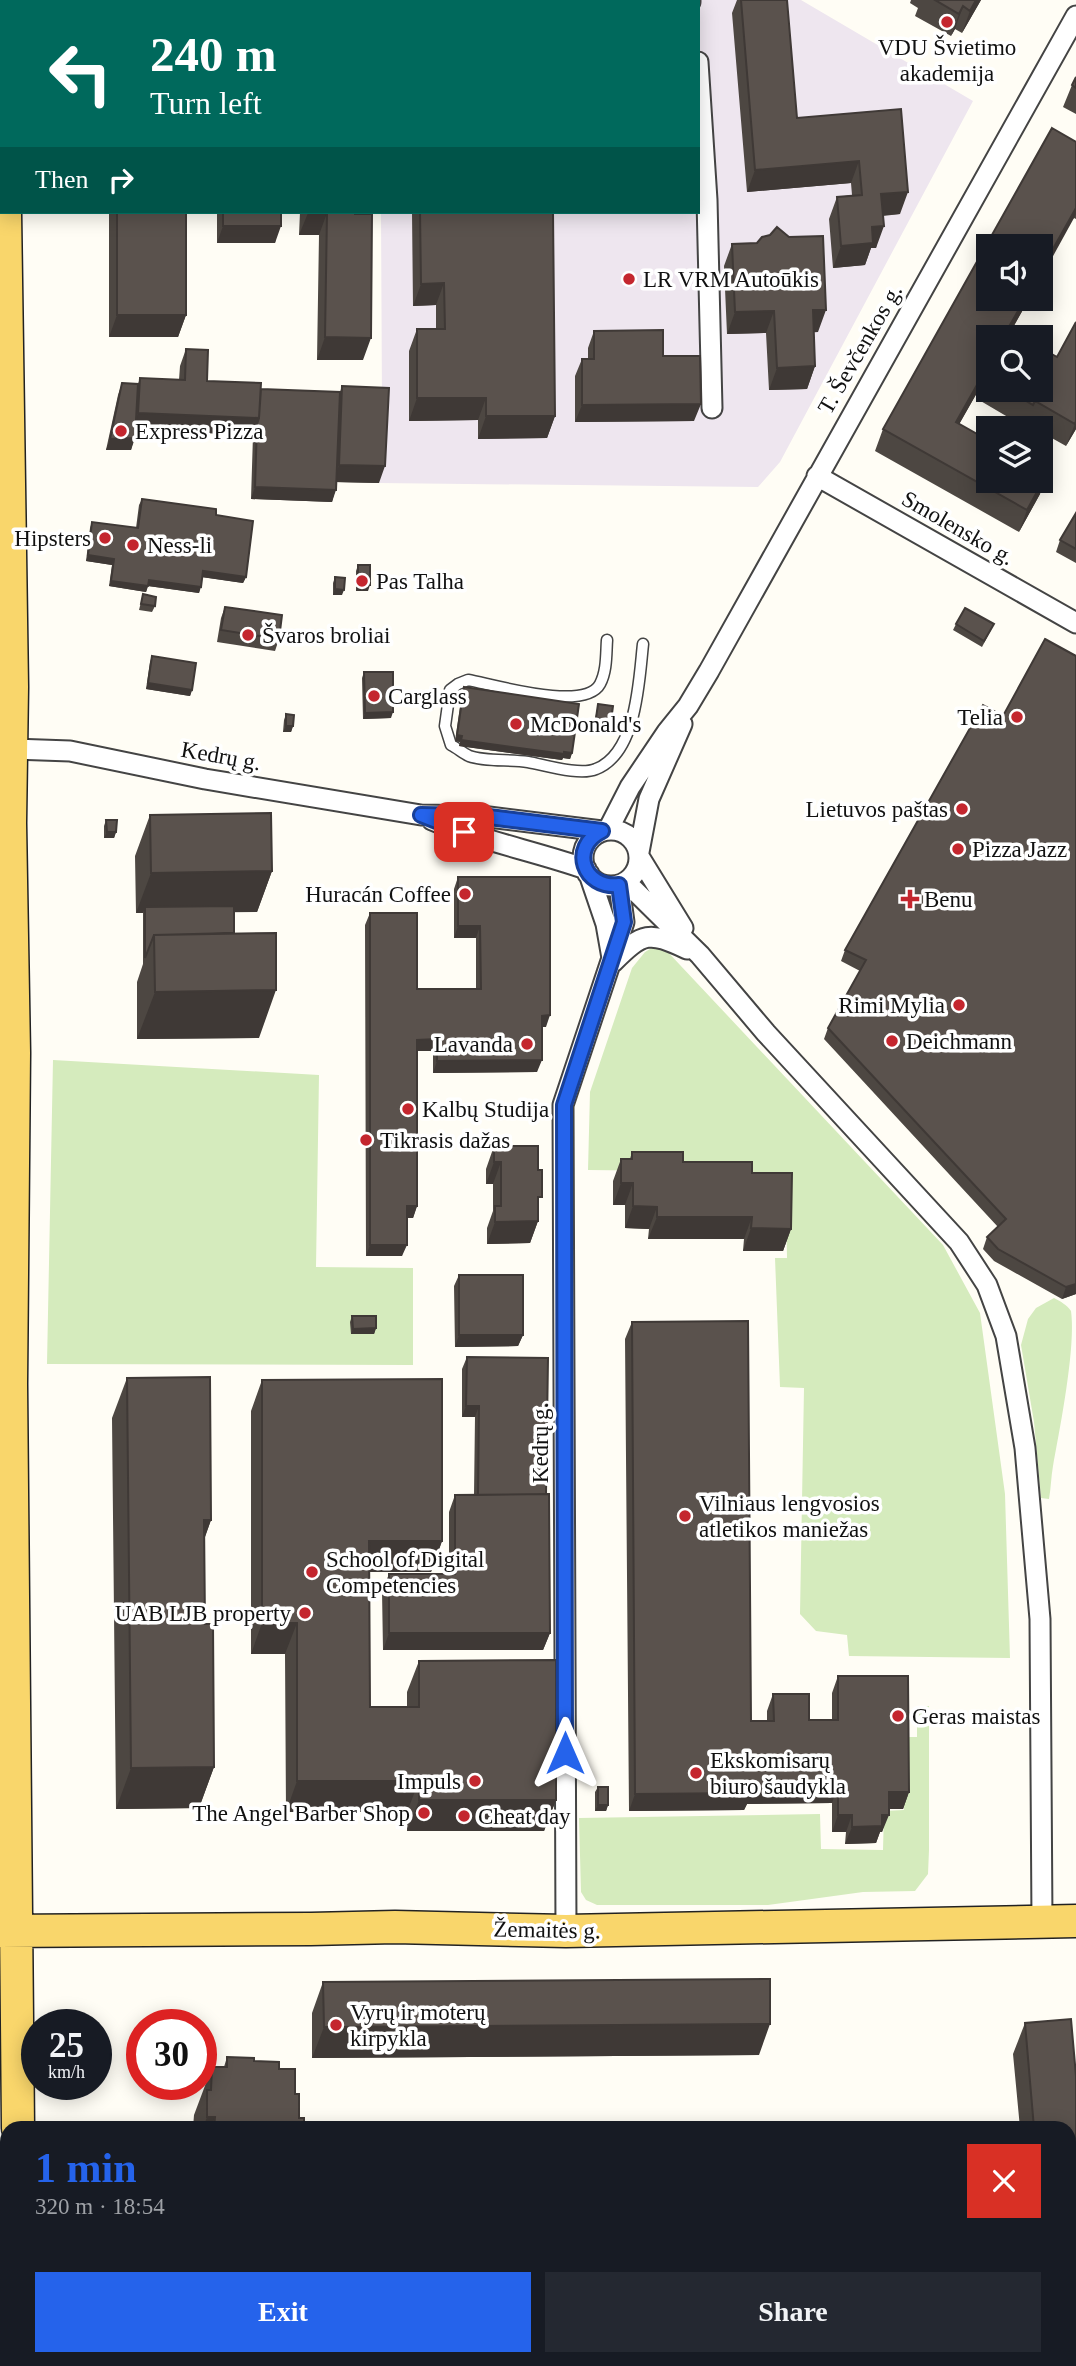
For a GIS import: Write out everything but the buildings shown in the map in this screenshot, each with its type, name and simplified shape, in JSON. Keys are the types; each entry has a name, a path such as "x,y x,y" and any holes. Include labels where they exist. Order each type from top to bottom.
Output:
{"main road":[{"path":"5,214 9,355 13,749 10,823 14,1053 9,1930 18,2121"},
{"name":"Žemaitės g.","path":"9,1930 395,1927 566,1931 1076,1921"}],"street":[{"name":"T. Ševčenkos g.","path":"605,830 630,787 688,706 1076,16"},
{"path":"700,93 707,200 712,408"},
{"name":"Smolensko g.","path":"817,476 1076,623"},
{"name":"T. Ševčenkos g.","path":"639,855 649,799 688,706"},
{"name":"Kedrų g.","path":"13,749 70,751 180,774 421,815 481,816 605,830"},
{"name":"Kedrų g.","path":"421,815 482,838 541,853 587,871 606,924 612,962"},
{"path":"639,855 637,870 623,883 604,885 587,871 584,849 591,838 605,830 625,833 634,841 639,855 701,956"},
{"path":"623,883 701,956 749,1014 959,1242 987,1285 1006,1336 1023,1435 1040,1619 1042,1921"},
{"name":"Kedrų g.","path":"566,1931 564,1105 624,922 623,883"},
{"path":"612,962 633,942 651,937 669,941 701,956"}],"lane":[{"path":"607,640 600,686 590,694 571,698 468,680 458,684 450,690 444,726 451,745 470,756 522,761 562,769 597,769 614,755 629,730 637,703 643,644"}],"shaded area":[{"name":"LR VRM Autoūkis","path":"700,0 801,0 973,101 780,462 758,487 379,483 382,405 381,214 700,214"}],"green space":[{"path":"655,946 665,949 943,1245 980,1313 1005,1494 1010,1658 849,1656 847,1635 816,1631 800,1614 804,1388 780,1387 775,1258 787,1258 786,1193 677,1171 588,1170 590,1092 632,968 645,952"},
{"path":"53,1060 319,1075 316,1267 413,1268 413,1365 47,1364"},
{"path":"1054,1298 1071,1311 1072,1326 1066,1388 1049,1499 1041,1498 1034,1422 1021,1345 1028,1319 1036,1308"},
{"path":"917,1706 929,1706 929,1850 928,1874 915,1891 863,1892 768,1905 597,1905 586,1900 581,1892 579,1818 820,1814 821,1849 883,1850 884,1811 904,1810 905,1737 917,1737"}],"place":[{"name":"VDU Švietimo akademija","path":"947,22"},
{"name":"LR VRM Autoūkis","path":"629,279"},
{"name":"Express Pizza","path":"121,431"},
{"name":"Hipsters","path":"105,538"},
{"name":"Ness-li","path":"133,545"},
{"name":"Pas Talha","path":"362,581"},
{"name":"Švaros broliai","path":"248,635"},
{"name":"Carglass","path":"374,696"},
{"name":"Telia","path":"1017,717"},
{"name":"McDonald's","path":"516,724"},
{"name":"Lietuvos paštas","path":"962,809"},
{"name":"Pizza Jazz","path":"958,849"},
{"name":"Huracán Coffee","path":"465,894"},
{"name":"Benu","path":"910,899"},
{"name":"Rimi Mylia","path":"959,1005"},
{"name":"Deichmann","path":"892,1041"},
{"name":"Lavanda","path":"527,1044"},
{"name":"Kalbų Studija","path":"408,1109"},
{"name":"Tikrasis dažas","path":"366,1140"},
{"name":"Vilniaus lengvosios atletikos maniežas","path":"685,1516"},
{"name":"School of Digital Competencies","path":"312,1572"},
{"name":"UAB LJB property","path":"305,1613"},
{"name":"Geras maistas","path":"898,1716"},
{"name":"Ekskomisarų biuro šaudykla","path":"696,1773"},
{"name":"Impuls","path":"475,1781"},
{"name":"The Angel Barber Shop","path":"424,1813"},
{"name":"Cheat day","path":"464,1816"},
{"name":"Vyrų ir moterų kirpykla","path":"336,2025"}],"route":[{"path":"464,832 421,815 481,816 602,831 596,834 584,849 584,862 589,874 598,883 619,885 624,922 564,1105 565,1753"}]}
